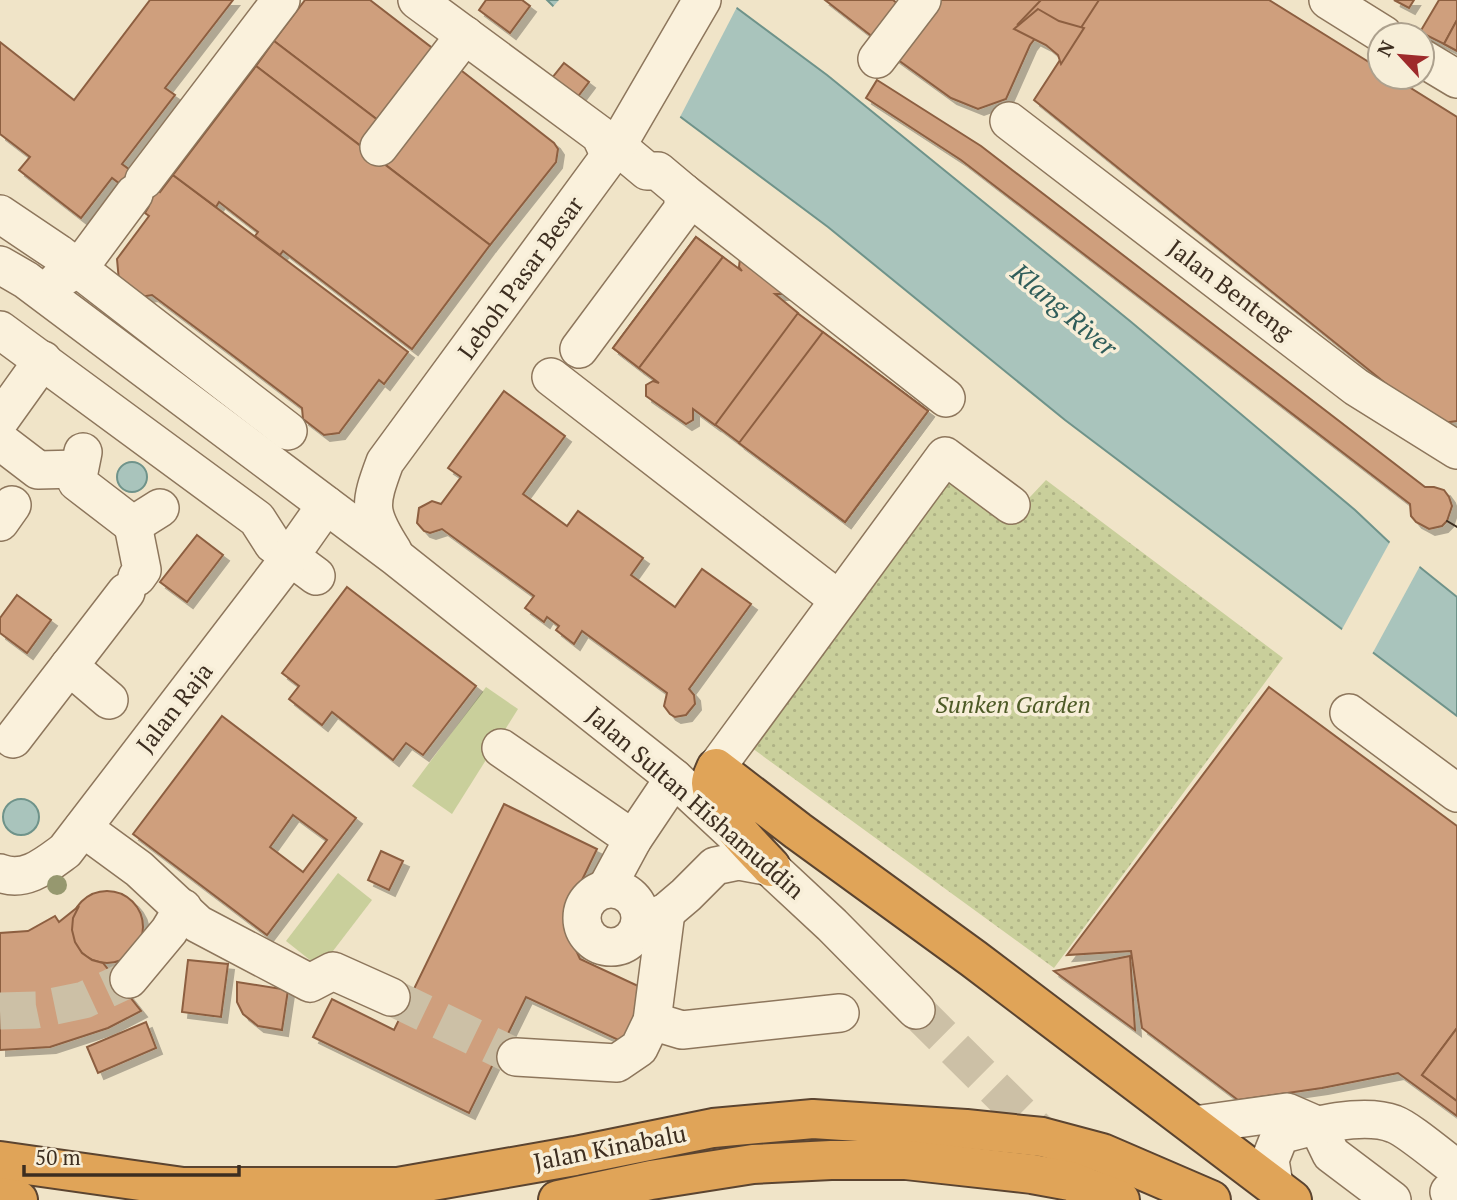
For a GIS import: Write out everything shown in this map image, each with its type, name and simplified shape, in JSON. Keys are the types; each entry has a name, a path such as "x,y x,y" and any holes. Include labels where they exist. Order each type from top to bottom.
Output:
{"highway":[{"path":"771,867 722,810 713,793 711,780 716,768 1283,1193"},
{"name":"Jalan Kinabalu","path":"0,1161 183,1187 398,1187 575,1156 712,1128 813,1119 966,1129 1042,1138 1102,1153 1211,1200"},
{"name":"Jalan Kinabalu","path":"558,1200 652,1180 752,1164 906,1160 1032,1174 1070,1181 1120,1200"},
{"path":"0,1197 18,1200"}],"street":[{"path":"13,272 59,280 79,268 139,187 180,146 224,92 281,0"},
{"path":"416,0 600,135 614,151 647,171 658,171 946,398"},
{"name":"Leboh Pasar Besar","path":"397,558 376,524 372,497 385,462 614,151 702,0"},
{"path":"877,59 922,0"},
{"path":"1328,0 1366,24"},
{"path":"379,147 465,35"},
{"path":"1436,66 1457,79"},
{"name":"Jalan Benteng","path":"1009,121 1356,387 1457,450"},
{"path":"579,349 683,209 683,192"},
{"path":"0,214 79,268 288,431"},
{"path":"655,248 693,225 736,255"},
{"path":"13,272 397,558"},
{"path":"0,330 43,360 96,436 169,492"},
{"path":"0,419 43,360"},
{"path":"551,377 839,600"},
{"path":"96,436 77,482 169,492 257,519 272,544 303,567"},
{"path":"0,441 18,497 96,436"},
{"path":"716,768 945,456 1011,505"},
{"path":"6,747 142,570 169,492"},
{"name":"Jalan Raja","path":"0,873 23,876 32,873 74,839 153,735 303,567 326,505"},
{"name":"Jalan Sultan Hishamuddin","path":"397,558 674,778 771,867 916,1010"},
{"path":"69,666 153,735"},
{"path":"1349,713 1457,793"},
{"path":"501,748 633,839"},
{"path":"606,889 633,839 674,778"},
{"path":"0,846 8,853 36,855 74,839 139,869 190,916 310,983 333,971 391,998"},
{"path":"652,918 639,915 632,898 616,889 597,892 584,906 582,916 586,934 601,945 621,945 652,918 686,895 715,866 739,861 771,867"},
{"path":"129,979 163,940 190,916"},
{"path":"516,1057 617,1063 639,1048 652,1021 652,918"},
{"path":"652,1021 682,1030 840,1013"},
{"path":"1194,1125 1287,1112 1317,1125 1331,1154 1392,1200"},
{"path":"1283,1193 1270,1160 1280,1135 1317,1125 1367,1120 1395,1124 1454,1186"}],"green space":[{"name":"Sunken Garden","path":"953,473 1014,514 1046,480 1283,658 1054,968 745,743"},
{"path":"486,687 518,709 452,814 412,786"},
{"path":"338,873 372,900 320,968 286,941"}],"water":[{"name":"Klang River","path":"547,0 726,0 827,75 1130,321 1457,597 1457,716 1065,420 828,227 619,71"},
{"path":"132,462 143,466 147,477 143,488 132,492 121,488 117,477 121,466"},
{"path":"21,799 34,804 39,817 34,830 21,835 8,830 3,817 8,804"}],"pier":[{"path":"559,0 732,0 738,5 679,119 616,73 583,42 551,9"},
{"path":"1391,540 1421,564 1371,656 1340,633"}],"building":[{"path":"150,0 233,0 165,88 175,95 122,164 160,192 173,175 408,352 384,384 379,380 339,433 324,435 303,419 302,408 227,351 152,295 140,297 119,281 117,259 149,216 145,213 149,206 112,178 81,218 19,170 30,157 0,134 0,42 74,100"},
{"path":"305,0 370,0 440,54 379,121 274,41"},
{"path":"486,0 522,0 530,6 510,33 479,10"},
{"path":"825,0 893,0 903,8 878,41"},
{"path":"939,0 1065,0 1030,45 1006,99 978,109 951,98 894,57"},
{"path":"1041,0 1112,0 1082,34 1071,64 1063,49 1053,40 1039,31 1018,24"},
{"path":"1099,0 1269,0 1366,60 1366,91 1415,91 1457,117 1457,421 1436,424 1034,100"},
{"path":"1394,0 1414,0 1409,8"},
{"path":"1439,0 1457,0 1457,20 1444,44 1436,40 1436,21 1427,21"},
{"path":"1038,9 1059,21 1084,28 1061,64 1058,55 1046,45 1014,29"},
{"path":"1457,20 1457,51 1444,44"},
{"path":"274,41 379,121 361,146 256,66"},
{"path":"564,63 589,82 573,103 548,83"},
{"path":"453,64 554,143 558,149 556,162 490,245 378,159"},
{"path":"256,66 490,245 412,349 283,251 280,255 255,236 258,232 219,202 216,207 173,175"},
{"path":"877,80 981,146 1425,487 1444,490 1452,506 1447,521 1442,526 1429,529 1416,522 1411,516 1410,504 961,160 866,98"},
{"path":"696,237 928,411 845,522 613,348"},
{"path":"696,237 723,257 639,368 613,348"},
{"path":"723,257 742,271 739,267 740,258 786,294 775,294 798,313 715,425 693,409 693,420 686,424 646,396 646,385 653,381 659,383 639,368"},
{"path":"823,332 928,411 845,522 739,443"},
{"path":"504,391 565,436 523,494 567,526 578,511 643,558 631,575 675,607 702,569 751,604 689,689 694,695 695,704 686,715 675,717 670,714 664,706 667,693 582,631 574,644 556,630 559,626 547,617 544,622 525,608 534,596 442,529 430,533 417,523 419,508 432,501 441,504 461,477 448,468"},
{"path":"197,535 223,555 187,602 160,582"},
{"path":"347,587 476,686 423,755 406,743 393,760 332,712 322,725 289,699 299,686 282,673"},
{"path":"17,595 51,620 27,653 0,633 0,618"},
{"path":"1269,687 1457,826 1457,1028 1422,1075 1457,1101 1457,1116 1398,1073 1322,1088 1238,1100 1142,1028 1131,951 1067,955"},
{"path":"222,716 356,818 267,935 133,834","holes":["293,815 327,840 303,872 270,847"]},
{"path":"504,804 597,849 568,909 570,937 580,959 651,992 627,1044 526,997 469,1113 313,1037 332,999 394,1030"},
{"path":"381,851 403,861 389,890 368,880"},
{"path":"107,891 127,897 137,907 143,927 137,947 127,957 107,963 87,957 77,947 71,927 77,907 87,897"},
{"path":"79,906 73,918 75,942 82,953 103,963 141,1011 108,1028 50,1047 0,1050 0,933 28,931 55,916 59,922"},
{"path":"1130,956 1135,1030 1054,971"},
{"path":"188,960 228,964 221,1017 182,1012"},
{"path":"237,982 288,990 282,1030 258,1026 243,1014 237,1002"},
{"path":"146,1022 156,1048 98,1073 87,1047"},
{"path":"1457,1028 1457,1101 1422,1075"}],"tunnel":[{"path":"0,1011 36,1010 84,1000 129,979"},
{"path":"391,997 516,1057"},
{"path":"916,1010 1058,1151"}],"tram line":[{"path":"1447,521 1457,527"}]}
